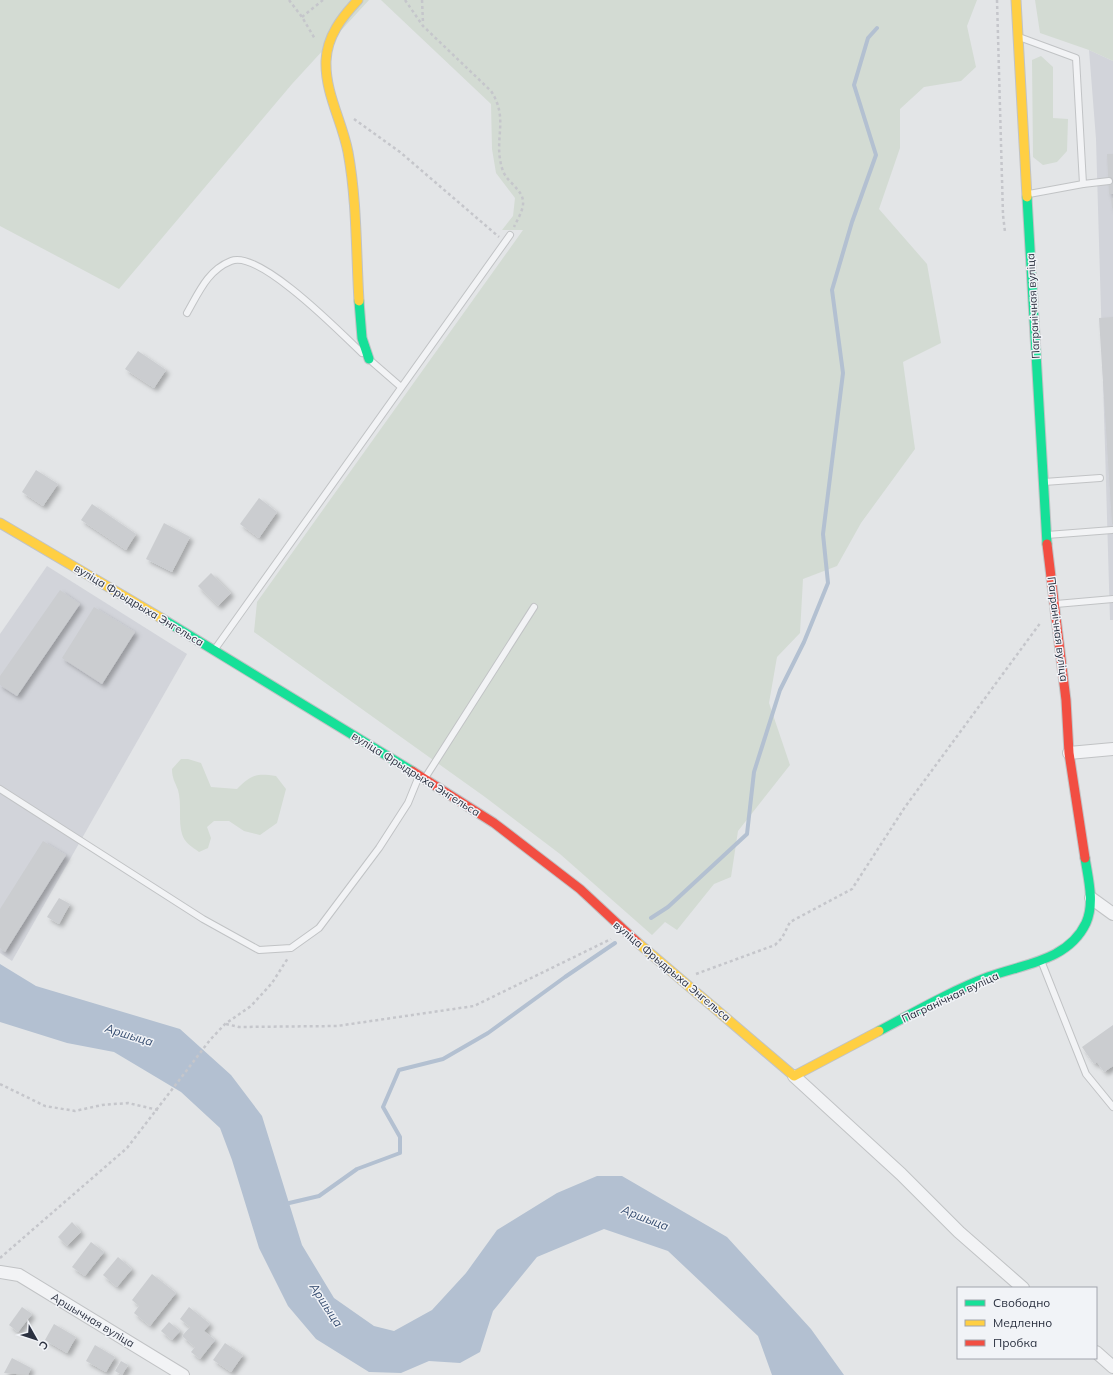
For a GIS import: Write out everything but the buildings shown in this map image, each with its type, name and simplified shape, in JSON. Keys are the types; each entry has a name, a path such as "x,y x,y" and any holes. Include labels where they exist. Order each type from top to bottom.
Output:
{"street":[{"path":"358,0 336,25 329,42 326,58 327,86 348,152 355,207 362,338 368,359"},
{"name":"Пагранічная вуліца","path":"794,1076 919,1010 988,977 1042,961 1070,945 1086,923 1091,898 1069,753 1066,700 1046,536 1016,0"},
{"name":"вуліца Фрыдрыха Энгельса","path":"0,522 214,649 422,776 494,823 580,889 625,932 794,1076"},
{"path":"1069,753 1113,749"},
{"path":"1091,898 1113,914"},
{"path":"794,1076 901,1174 959,1232 1022,1287"},
{"name":"Аршычная вуліца","path":"0,1272 19,1275 183,1375"},
{"path":"1097,1353 1113,1367"}],"lane":[{"path":"1018,37 1076,58 1083,184"},
{"path":"1026,194 1109,181"},
{"path":"214,649 510,235"},
{"path":"187,313 210,274 232,260 248,261 292,287 368,359 401,387"},
{"path":"1043,482 1100,478"},
{"path":"1046,536 1112,530"},
{"path":"1054,604 1113,599"},
{"path":"0,789 203,919 259,950 291,948 319,928 374,854 408,803 422,776 534,607"},
{"path":"1042,961 1086,1074 1113,1107"}],"path":[{"path":"289,0 302,17 326,58"},
{"path":"302,17 323,0"},
{"path":"405,0 423,26 491,91 496,98 501,117 498,145 504,173 518,190 523,199 521,213 510,235"},
{"path":"422,0 423,26"},
{"path":"997,0 1003,215 1005,232"},
{"path":"349,115 400,152 505,242"},
{"path":"680,979 775,945 782,938 790,922 852,889 905,807 1054,604"},
{"path":"225,1024 239,1027 337,1026 474,1006 625,932"},
{"path":"0,1258 127,1148 158,1110 163,1099 210,1040 225,1024 251,1006 272,983 288,959 291,948"},
{"path":"0,1084 45,1106 75,1111 102,1105 128,1103 158,1110"}],"shaded area":[{"path":"0,0 369,0 292,84 119,289 0,226"},
{"path":"381,0 977,0 967,26 976,67 961,81 924,87 900,109 900,148 879,209 927,264 941,343 903,362 915,449 861,523 837,566 803,579 800,633 777,657 769,703 790,765 738,831 731,877 714,884 677,930 665,922 652,935 560,854 485,797 254,632 257,602 523,230 502,230 513,216 515,198 496,173 492,149 491,104"},
{"path":"1035,0 1113,0 1113,61 1089,50 1040,33"},
{"path":"1089,50 1113,61 1113,620 1110,620 1096,139"},
{"path":"1041,56 1053,67 1053,118 1068,119 1067,151 1057,162 1043,165 1033,157 1032,60"},
{"path":"47,566 187,654 12,961 0,953 0,634"},
{"path":"181,759 188,759 201,763 211,787 237,789 254,776 276,776 286,789 277,823 260,835 244,831 229,821 214,821 207,827 211,838 208,848 199,852 186,842 183,837 180,824 180,801 172,769"}],"water":[{"name":"Аршыца","path":"0,964 36,986 180,1029 231,1075 262,1116 302,1245 334,1298 374,1326 394,1331 432,1310 466,1273 497,1230 557,1193 597,1176 622,1176 727,1237 811,1329 844,1375 772,1375 758,1336 668,1251 604,1229 537,1257 493,1311 480,1352 460,1363 429,1361 401,1373 369,1372 316,1339 288,1306 259,1248 232,1160 220,1128 181,1092 114,1052 67,1043 0,1022"}],"waterway":[{"path":"651,918 668,907 747,834 754,772 780,690 804,642 828,583 823,534 843,373 832,290 852,222 876,155 854,85 868,38 877,28"},
{"path":"285,1204 319,1196 357,1169 400,1153 400,1137 383,1107 399,1070 443,1059 488,1033 615,943"}],"traffic: fast":[{"path":"1027,197 1047,544"},
{"path":"359,301 362,338 369,359"},
{"path":"161,618 412,771"},
{"path":"879,1031 960,989 988,977 1043,959 1068,946 1078,936 1089,915 1090,890 1085,858"}],"traffic: slow":[{"path":"358,0 346,13 332,35 327,52 326,73 331,96 348,152 351,170 355,208 359,301"},
{"path":"1016,0 1027,197"},
{"path":"0,523 161,618"},
{"path":"637,942 794,1076 879,1031"}],"traffic: jam":[{"path":"1047,544 1066,700 1069,753 1085,858"},
{"path":"412,771 494,823 580,889 637,942"}]}
